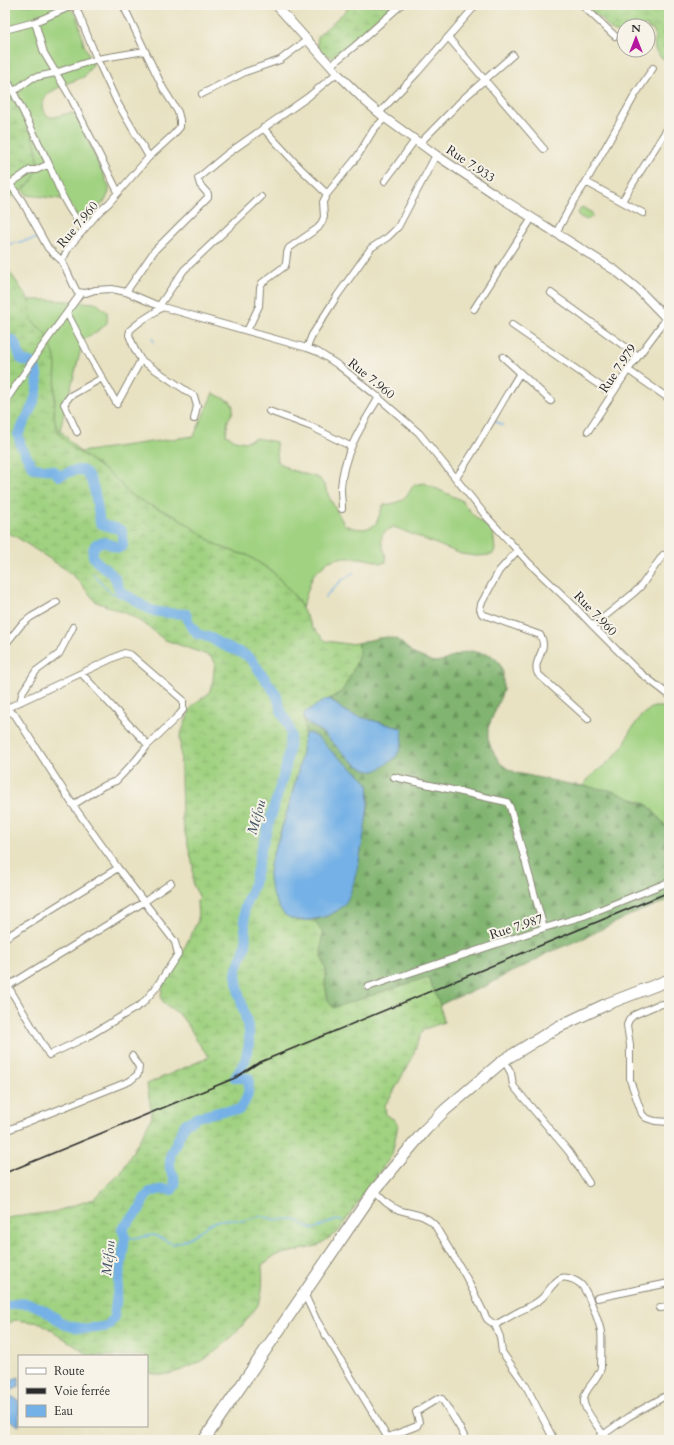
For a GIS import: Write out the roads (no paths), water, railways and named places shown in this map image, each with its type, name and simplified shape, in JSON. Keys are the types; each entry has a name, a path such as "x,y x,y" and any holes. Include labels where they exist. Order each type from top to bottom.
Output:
{"highway":[{"path":"204,1440 374,1191 426,1129 445,1110 504,1060 565,1024 607,1004 669,980"}],"street":[{"path":"5,30 35,22 74,5 117,102 149,157"},
{"path":"14,92 32,78 55,73 97,59 145,51 124,7 132,5"},
{"name":"Rue 7.933","path":"276,5 330,66 382,116 436,155 532,218 599,259 639,290 667,320"},
{"path":"330,66 401,5"},
{"path":"247,331 259,306 260,288 262,283 285,266 287,263 287,251 289,248 318,228 324,217 323,202 327,194 357,157 382,116 476,5"},
{"path":"582,5 615,36"},
{"path":"35,22 44,53 71,98 118,192"},
{"path":"448,37 544,148"},
{"path":"202,94 245,72 280,60 307,40"},
{"name":"Rue 7.960","path":"145,51 180,120 180,126 173,135 149,157 68,247 62,261 77,292 81,293 112,289 126,292 161,307 307,348 318,352 332,361 379,397 419,433 486,516 517,551 638,671 669,695"},
{"path":"385,181 417,142 513,54"},
{"path":"556,232 635,95 653,68"},
{"path":"126,292 155,250 208,197 208,194 200,185 198,178 227,154 308,96 337,73"},
{"path":"5,74 76,220 85,228"},
{"path":"622,201 666,138 669,126"},
{"path":"263,128 301,169 327,194"},
{"path":"307,348 312,335 371,248 388,237 398,227 436,155"},
{"path":"49,164 36,170 30,170 10,184 22,201 48,248 62,261"},
{"path":"586,182 643,213"},
{"path":"194,419 197,406 194,396 141,360 129,336 130,330 161,307 184,270 261,197"},
{"path":"474,309 500,265 532,218"},
{"path":"5,402 39,351 81,293"},
{"path":"552,293 638,356"},
{"path":"67,314 117,404 141,360"},
{"name":"Rue 7.979","path":"588,431 628,370 667,320"},
{"path":"512,325 612,394"},
{"path":"503,357 552,401"},
{"path":"628,370 668,398"},
{"path":"456,478 470,459 497,409 520,373"},
{"path":"77,432 64,404 70,396 102,378"},
{"path":"342,509 342,482 350,446 379,397"},
{"path":"269,411 312,427 350,446"},
{"path":"517,551 499,571 481,604 480,609 482,614 540,635 544,640 544,646 536,665 538,674 588,719"},
{"path":"593,626 641,586 663,555"},
{"path":"5,645 21,625 31,617 57,602"},
{"path":"20,702 23,690 36,671 59,654 73,627"},
{"path":"5,708 82,674 124,653 131,655 183,700 183,710 179,715 148,745 116,781 103,786 73,805"},
{"path":"82,674 148,745"},
{"path":"5,708 15,715 73,805 118,868 144,902 175,942 178,954 142,1004 87,1037 49,1055 6,985 144,902 171,883"},
{"path":"394,777 507,802 510,806 544,928"},
{"path":"5,938 118,868"},
{"name":"Rue 7.987","path":"368,987 584,916 669,882"},
{"path":"669,1004 657,1005 634,1015 629,1020 627,1025 630,1045 630,1080 642,1114 646,1118 655,1121 669,1122"},
{"path":"5,1131 130,1081 138,1074 139,1067 132,1056"},
{"path":"504,1060 511,1073 515,1088 569,1152 588,1183"},
{"path":"374,1191 387,1204 398,1210 428,1218 434,1224 465,1275 487,1319 495,1325 500,1337 502,1352 526,1386 554,1440"},
{"path":"495,1325 533,1306 561,1278 566,1278 583,1286 598,1321 601,1333 601,1366 599,1372 588,1388 584,1402 586,1408 603,1434"},
{"path":"597,1298 669,1283"},
{"path":"304,1294 316,1319 389,1438 416,1426 419,1422 416,1412 439,1398 442,1399 466,1440"},
{"path":"660,1308 669,1307"},
{"path":"596,1440 628,1417 669,1394"}],"water":[{"path":"330,699 343,710 353,715 400,728 402,730 402,743 399,752 394,759 376,771 364,769 350,759 319,730 306,722 304,719 304,713 325,700"},
{"path":"306,733 317,737 332,752 363,778 368,784 369,793 358,863 350,894 346,902 340,909 328,915 310,920 299,920 290,918 282,912 272,893 269,873 272,857 297,776 303,741"},
{"path":"18,1377 18,1387 10,1391 7,1381"},
{"path":"5,1392 18,1400 18,1425 5,1417"}],"waterway":[{"path":"5,245 39,238"},
{"path":"152,338 154,342"},
{"name":"Méfou","path":"5,339 13,340 21,359 34,364 37,374 37,392 31,409 18,435 21,446 32,466 34,468 53,470 59,476 75,470 85,472 89,477 95,493 100,523 122,531 123,546 119,548 104,542 96,544 93,550 95,559 115,578 121,593 129,596 151,610 164,613 186,614 189,623 197,634 211,638 251,659 276,694 291,735 286,767 261,850 254,884 244,910 246,945 237,968 236,975 239,994 249,1030 249,1044 245,1061 235,1078 249,1078 246,1099 239,1110 222,1111 198,1117 185,1124 170,1156 170,1169 174,1176 175,1185 172,1190 163,1189 150,1192 144,1199 140,1209 122,1229 125,1237 114,1317 108,1326 76,1328 64,1324 47,1312 30,1304 19,1303 5,1306"},
{"path":"495,421 503,425"},
{"path":"325,597 341,581 354,572"},
{"path":"93,574 111,593 116,594"},
{"path":"125,1237 135,1238 154,1235 173,1244 183,1241 208,1225 219,1220 230,1219 242,1221 261,1216 277,1220 293,1219 313,1229 334,1221 342,1220"}],"railway":[{"path":"5,1173 235,1078 258,1063 669,892"}]}
